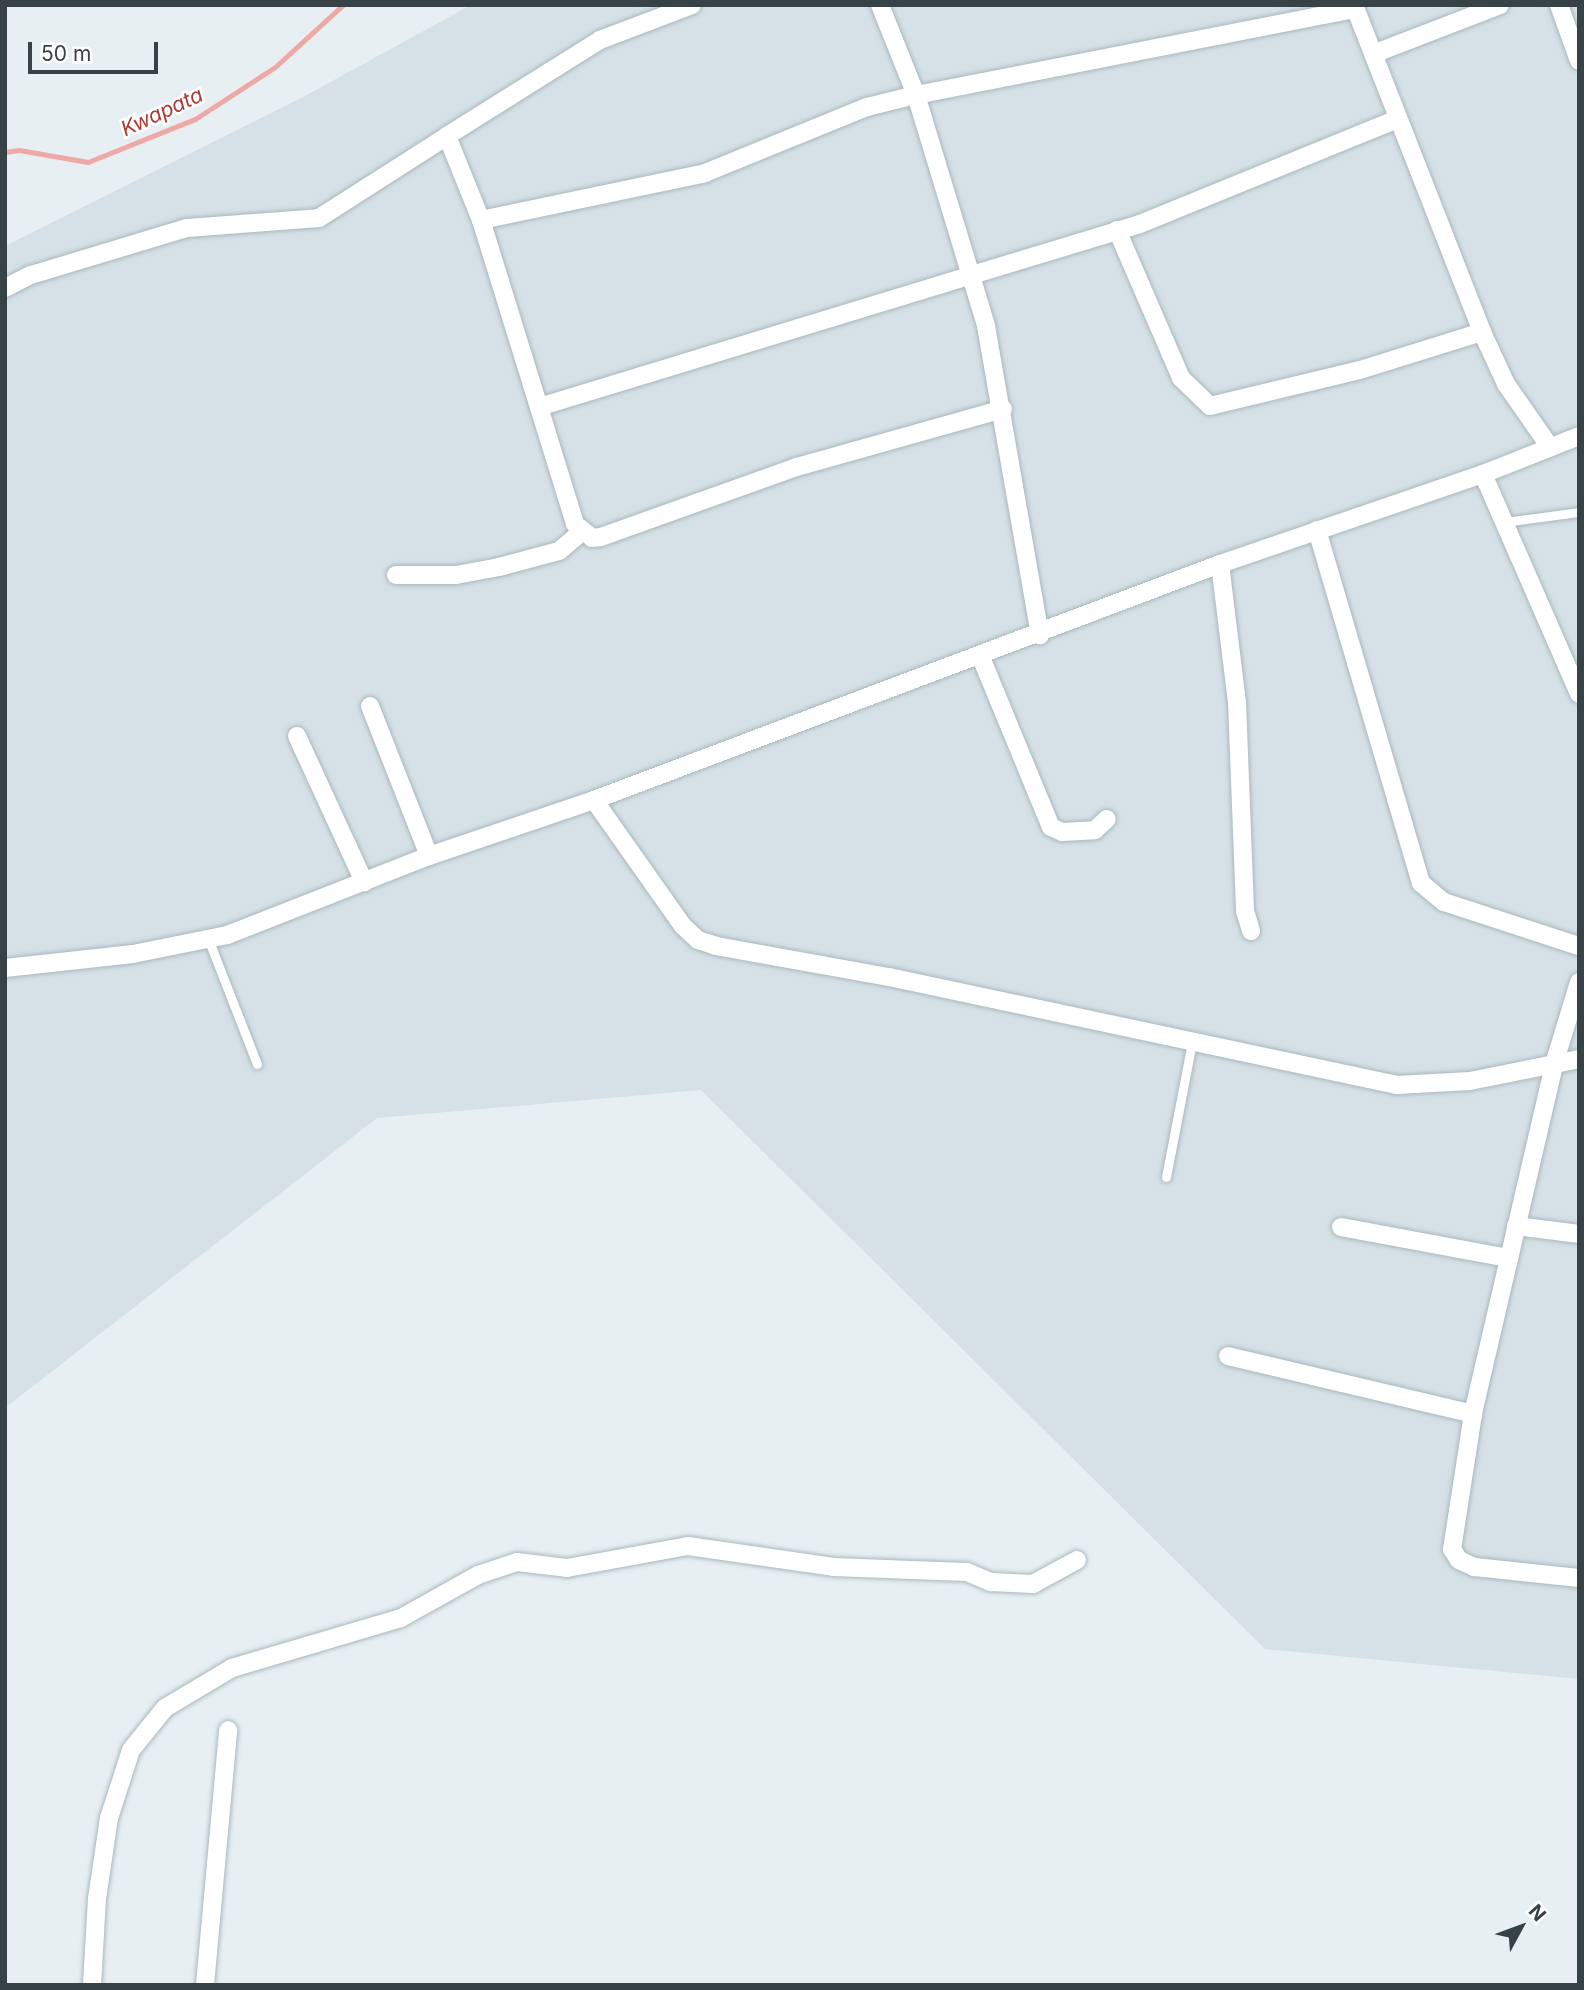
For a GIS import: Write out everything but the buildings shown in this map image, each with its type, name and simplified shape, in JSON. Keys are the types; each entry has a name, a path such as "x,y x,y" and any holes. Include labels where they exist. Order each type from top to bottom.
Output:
{"street":[{"path":"5,288 31,275 187,228 320,218 600,40 692,5"},
{"path":"880,5 916,95 971,275 1003,409 1040,635"},
{"path":"1373,54 1500,5"},
{"path":"1559,5 1579,61"},
{"path":"481,220 705,173 867,107 916,95 1354,7 1482,332 1506,384 1550,446"},
{"path":"539,407 1186,208 1397,119"},
{"path":"447,136 481,220 575,524 582,532 601,537 797,467 1003,409"},
{"path":"1117,230 1181,377 1200,401 1210,406 1360,370 1482,332"},
{"path":"5,968 209,941 429,856 594,800 1040,635 1220,564 1483,474 1579,436"},
{"path":"1483,474 1579,694"},
{"path":"1318,530 1421,883 1444,902 1579,946"},
{"path":"396,575 456,575 499,567 559,551 582,532"},
{"path":"1220,564 1237,702 1245,911 1251,931"},
{"path":"981,655 1051,827 1062,832 1095,830 1107,819"},
{"path":"370,705 429,856"},
{"path":"297,736 364,882"},
{"path":"594,800 667,906 698,940 1396,1085 1470,1081 1555,1061 1579,1059"},
{"path":"1579,982 1555,1061 1473,1413 1452,1549 1459,1560 1474,1567 1579,1578"},
{"path":"1516,1226 1579,1234"},
{"path":"1342,1227 1509,1258"},
{"path":"1228,1356 1473,1413"},
{"path":"92,1985 97,1899 109,1818 131,1750 165,1708 232,1668 401,1618 478,1575 517,1562 567,1568 688,1546 833,1567 967,1572 991,1582 1033,1584 1077,1560"},
{"path":"205,1985 228,1730"}],"lane":[{"path":"1504,522 1579,512"},
{"path":"209,941 257,1064"},
{"path":"1166,1177 1192,1042"}],"shaded area":[{"path":"471,5 1579,5 1579,1679 1265,1649 701,1090 377,1118 5,1408 5,246 303,97"}],"waterway":[{"name":"Kwapata","path":"5,152 19,150 88,162 195,119 275,67 343,5"}]}
